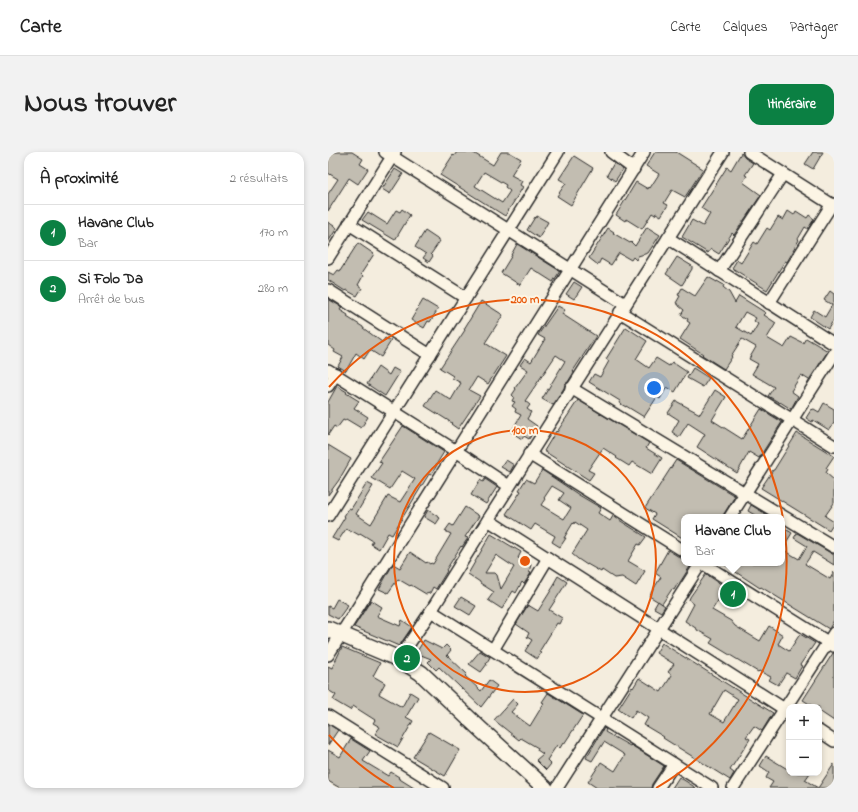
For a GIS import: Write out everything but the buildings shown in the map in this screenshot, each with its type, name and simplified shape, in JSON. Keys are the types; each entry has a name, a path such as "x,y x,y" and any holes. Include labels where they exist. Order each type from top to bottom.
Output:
{"main road":[{"path":"335,631 399,659 421,673 545,788"}],"street":[{"path":"328,516 558,152"},
{"path":"611,152 634,168"},
{"path":"328,655 335,631 456,451 644,152"},
{"path":"399,659 723,152"},
{"path":"749,152 833,205 769,303"},
{"path":"328,258 391,154 570,269 623,308 792,420 834,446"},
{"path":"718,271 783,174"},
{"path":"349,224 466,298"},
{"path":"668,238 834,344"},
{"path":"328,290 430,355"},
{"path":"732,514 834,354"},
{"path":"328,386 332,372 509,486"},
{"path":"572,388 780,514"},
{"path":"529,454 681,549"},
{"path":"785,517 834,547"},
{"path":"488,520 786,710"},
{"path":"493,650 548,558"},
{"path":"557,788 700,566"},
{"path":"707,566 832,640 791,704"},
{"path":"431,611 712,788"},
{"path":"733,788 786,712"},
{"path":"328,716 442,788"},
{"path":"822,733 834,741"},
{"path":"658,788 674,764"}],"place":[{"name":"Havane Club","path":"733,594"},
{"name":"Si Folo Da","path":"407,658"}]}
